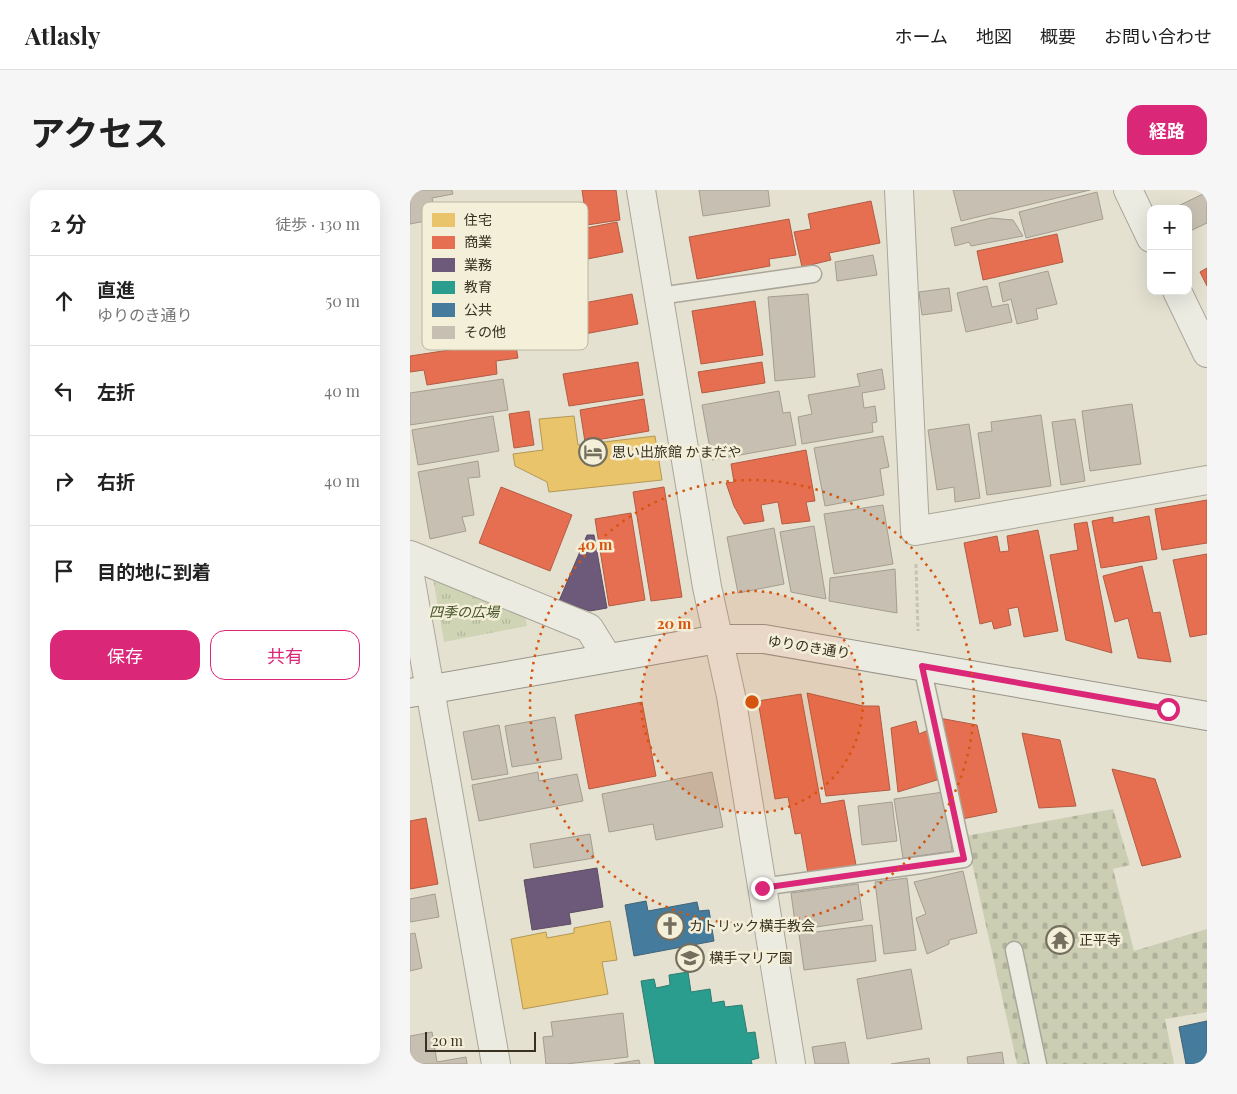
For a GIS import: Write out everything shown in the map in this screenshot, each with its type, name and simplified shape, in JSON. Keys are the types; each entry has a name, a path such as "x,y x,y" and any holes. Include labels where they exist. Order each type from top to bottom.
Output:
{"street":[{"path":"641,190 707,586 731,696 791,1064"},
{"path":"899,190 915,531 1207,480"},
{"path":"1128,190 1147,230"},
{"path":"1179,295 1207,353"},
{"path":"410,555 589,628 607,657"},
{"path":"410,576 420,691 496,1064"},
{"name":"ゆりのき通り","path":"420,691 718,639 764,639 1207,716"}],"lane":[{"path":"659,296 813,274"},
{"path":"762,888 964,859 922,666"},
{"path":"1014,950 1038,1064"}],"path":[{"path":"915,531 918,632"}],"green space":[{"name":"四季の広場","path":"432,572 524,611 527,626 444,642"},
{"name":"正平寺","path":"1113,809 1130,865 1113,869 1134,951 1207,929 1207,1012 1165,1019 1174,1064 1017,1064 966,836"}],"building: 住宅":[{"name":"思い出旅館 かまだや","path":"574,416 578,445 655,436 662,480 549,492 547,482 515,466 513,454 543,450 539,419"},
{"path":"610,921 617,960 602,962 608,994 523,1009 511,939 546,932 547,938 574,933 574,928"}],"building: 商業":[{"path":"582,190 616,190 620,220 588,225 588,202 584,202"},
{"path":"871,201 880,243 829,253 831,260 802,267 794,232 811,229 808,214"},
{"path":"789,219 796,255 769,259 770,266 697,279 689,237"},
{"path":"617,222 623,252 588,259 588,228"},
{"path":"1057,234 1063,262 983,280 977,251"},
{"path":"1207,268 1207,286 1200,272"},
{"path":"632,294 638,324 588,333 588,302"},
{"path":"755,301 763,355 701,364 692,311"},
{"path":"449,350 517,350 518,358 496,361 497,374 427,385 424,370 410,372 410,356"},
{"path":"638,362 643,395 569,406 563,374"},
{"path":"762,362 765,383 702,393 698,372"},
{"path":"644,399 649,431 585,442 580,410"},
{"path":"529,411 534,445 514,448 509,414"},
{"path":"806,450 815,501 806,502 810,521 782,524 778,502 761,505 764,521 744,524 734,506 726,483 734,482 731,464"},
{"path":"501,487 572,515 550,571 479,543"},
{"path":"664,487 682,597 651,601 633,492"},
{"path":"1207,500 1207,543 1162,550 1155,509"},
{"path":"631,513 645,600 609,606 595,519"},
{"path":"1149,516 1157,559 1101,568 1092,521 1113,517 1113,523"},
{"path":"1087,522 1112,653 1066,640 1050,555 1078,550 1074,524"},
{"path":"1038,530 1058,631 1024,637 1018,607 1008,609 1011,625 994,629 992,621 980,624 964,543 997,536 1000,552 1009,551 1007,536"},
{"path":"1207,554 1207,634 1190,637 1173,560"},
{"path":"1142,566 1153,613 1160,612 1171,662 1138,658 1128,618 1115,622 1103,576"},
{"path":"807,693 863,706 879,706 890,790 826,796"},
{"path":"801,694 821,804 844,800 856,865 808,874 801,833 795,834 788,797 775,799 758,701"},
{"path":"642,702 656,776 589,789 575,715"},
{"path":"939,718 977,725 997,812 962,819"},
{"path":"916,721 919,734 931,729 940,779 898,792 891,728"},
{"path":"1022,733 1060,740 1076,806 1039,808"},
{"path":"1112,769 1155,779 1181,857 1142,866"},
{"path":"426,818 438,884 410,889 410,821"}],"building: 業務":[{"path":"587,535 594,535 607,608 590,611 559,601"},
{"path":"597,868 603,907 569,913 571,924 532,930 524,880"}],"building: 教育":[{"path":"688,972 691,992 710,989 712,1003 724,1001 725,1007 742,1005 747,1033 755,1032 759,1058 751,1060 752,1064 655,1064 641,981 654,979 656,988 670,985 669,975"}],"building: 公共":[{"name":"カトリック横手教会","path":"646,901 648,911 697,902 699,911 709,910 714,941 634,956 625,905"},
{"path":"1207,1021 1207,1064 1186,1064 1179,1027"}],"building: その他":[{"path":"410,190 452,190 453,194 432,198 433,202 422,202 422,222 410,224"},
{"path":"699,190 768,190 770,206 703,216"},
{"path":"953,190 1090,190 961,221"},
{"path":"1097,192 1103,219 1026,238 1019,212"},
{"path":"1207,192 1207,223 1192,230 1192,205 1180,205"},
{"path":"991,218 1013,220 1023,236 971,246 969,242 955,246 951,228"},
{"path":"873,255 877,275 837,281 835,262"},
{"path":"1048,271 1057,304 1036,309 1038,319 1017,324 1011,299 1003,302 999,283"},
{"path":"987,286 992,307 1008,304 1012,322 966,332 957,293"},
{"path":"949,288 952,311 922,315 919,292"},
{"path":"808,294 815,377 775,381 768,297"},
{"path":"882,369 885,389 862,393 864,408 875,406 877,422 872,423 873,432 802,444 798,417 812,414 808,395 860,386 857,374"},
{"path":"503,379 508,410 410,425 410,393"},
{"path":"779,391 783,413 790,412 796,445 712,460 702,405"},
{"path":"1132,404 1141,464 1090,471 1082,411"},
{"path":"1041,415 1051,486 987,495 978,433 992,431 991,422"},
{"path":"493,416 499,451 418,465 412,430"},
{"path":"1075,419 1085,481 1061,485 1052,422"},
{"path":"969,424 980,498 955,502 954,487 937,490 928,430"},
{"path":"883,436 889,467 880,469 884,495 825,506 814,448"},
{"path":"478,461 480,477 468,478 474,515 462,517 466,531 430,539 418,472"},
{"path":"883,505 893,564 834,574 824,514"},
{"path":"814,526 826,599 791,592 780,532"},
{"path":"774,528 784,584 738,593 727,537"},
{"path":"895,569 897,613 829,601 830,578"},
{"path":"555,717 562,759 512,767 505,726"},
{"path":"499,725 508,774 472,780 463,732"},
{"path":"538,772 539,781 577,774 583,801 479,821 472,785"},
{"path":"712,772 723,827 656,840 653,824 609,832 602,794"},
{"path":"944,792 952,851 903,858 894,799"},
{"path":"892,802 897,841 862,845 858,806"},
{"path":"590,834 594,858 534,868 530,844"},
{"path":"963,871 977,933 949,940 949,944 927,954 916,918 926,914 914,882"},
{"path":"907,878 916,950 884,954 875,882"},
{"path":"858,884 863,920 796,930 791,893"},
{"path":"435,894 439,917 410,922 410,899"},
{"path":"872,925 876,961 804,970 799,934"},
{"path":"415,933 422,968 410,971 410,934"},
{"path":"911,969 922,1029 867,1039 857,979"},
{"path":"623,1013 628,1057 566,1064 546,1064 543,1037 553,1036 551,1022"},
{"path":"432,1032 437,1062 466,1057 467,1064 410,1064 410,1036"},
{"path":"845,1042 849,1064 815,1064 812,1047"},
{"path":"1002,1052 1004,1064 968,1064 967,1057"},
{"path":"929,1058 930,1064 891,1064"},
{"path":"639,1060 640,1064 614,1064"}],"place":[{"name":"思い出旅館 かまだや","path":"593,452"},
{"name":"カトリック横手教会","path":"670,926"},
{"name":"正平寺","path":"1060,940"},
{"name":"横手マリア園","path":"690,958"}],"route":[{"path":"762,888 964,859 922,666 1168,709"}]}
